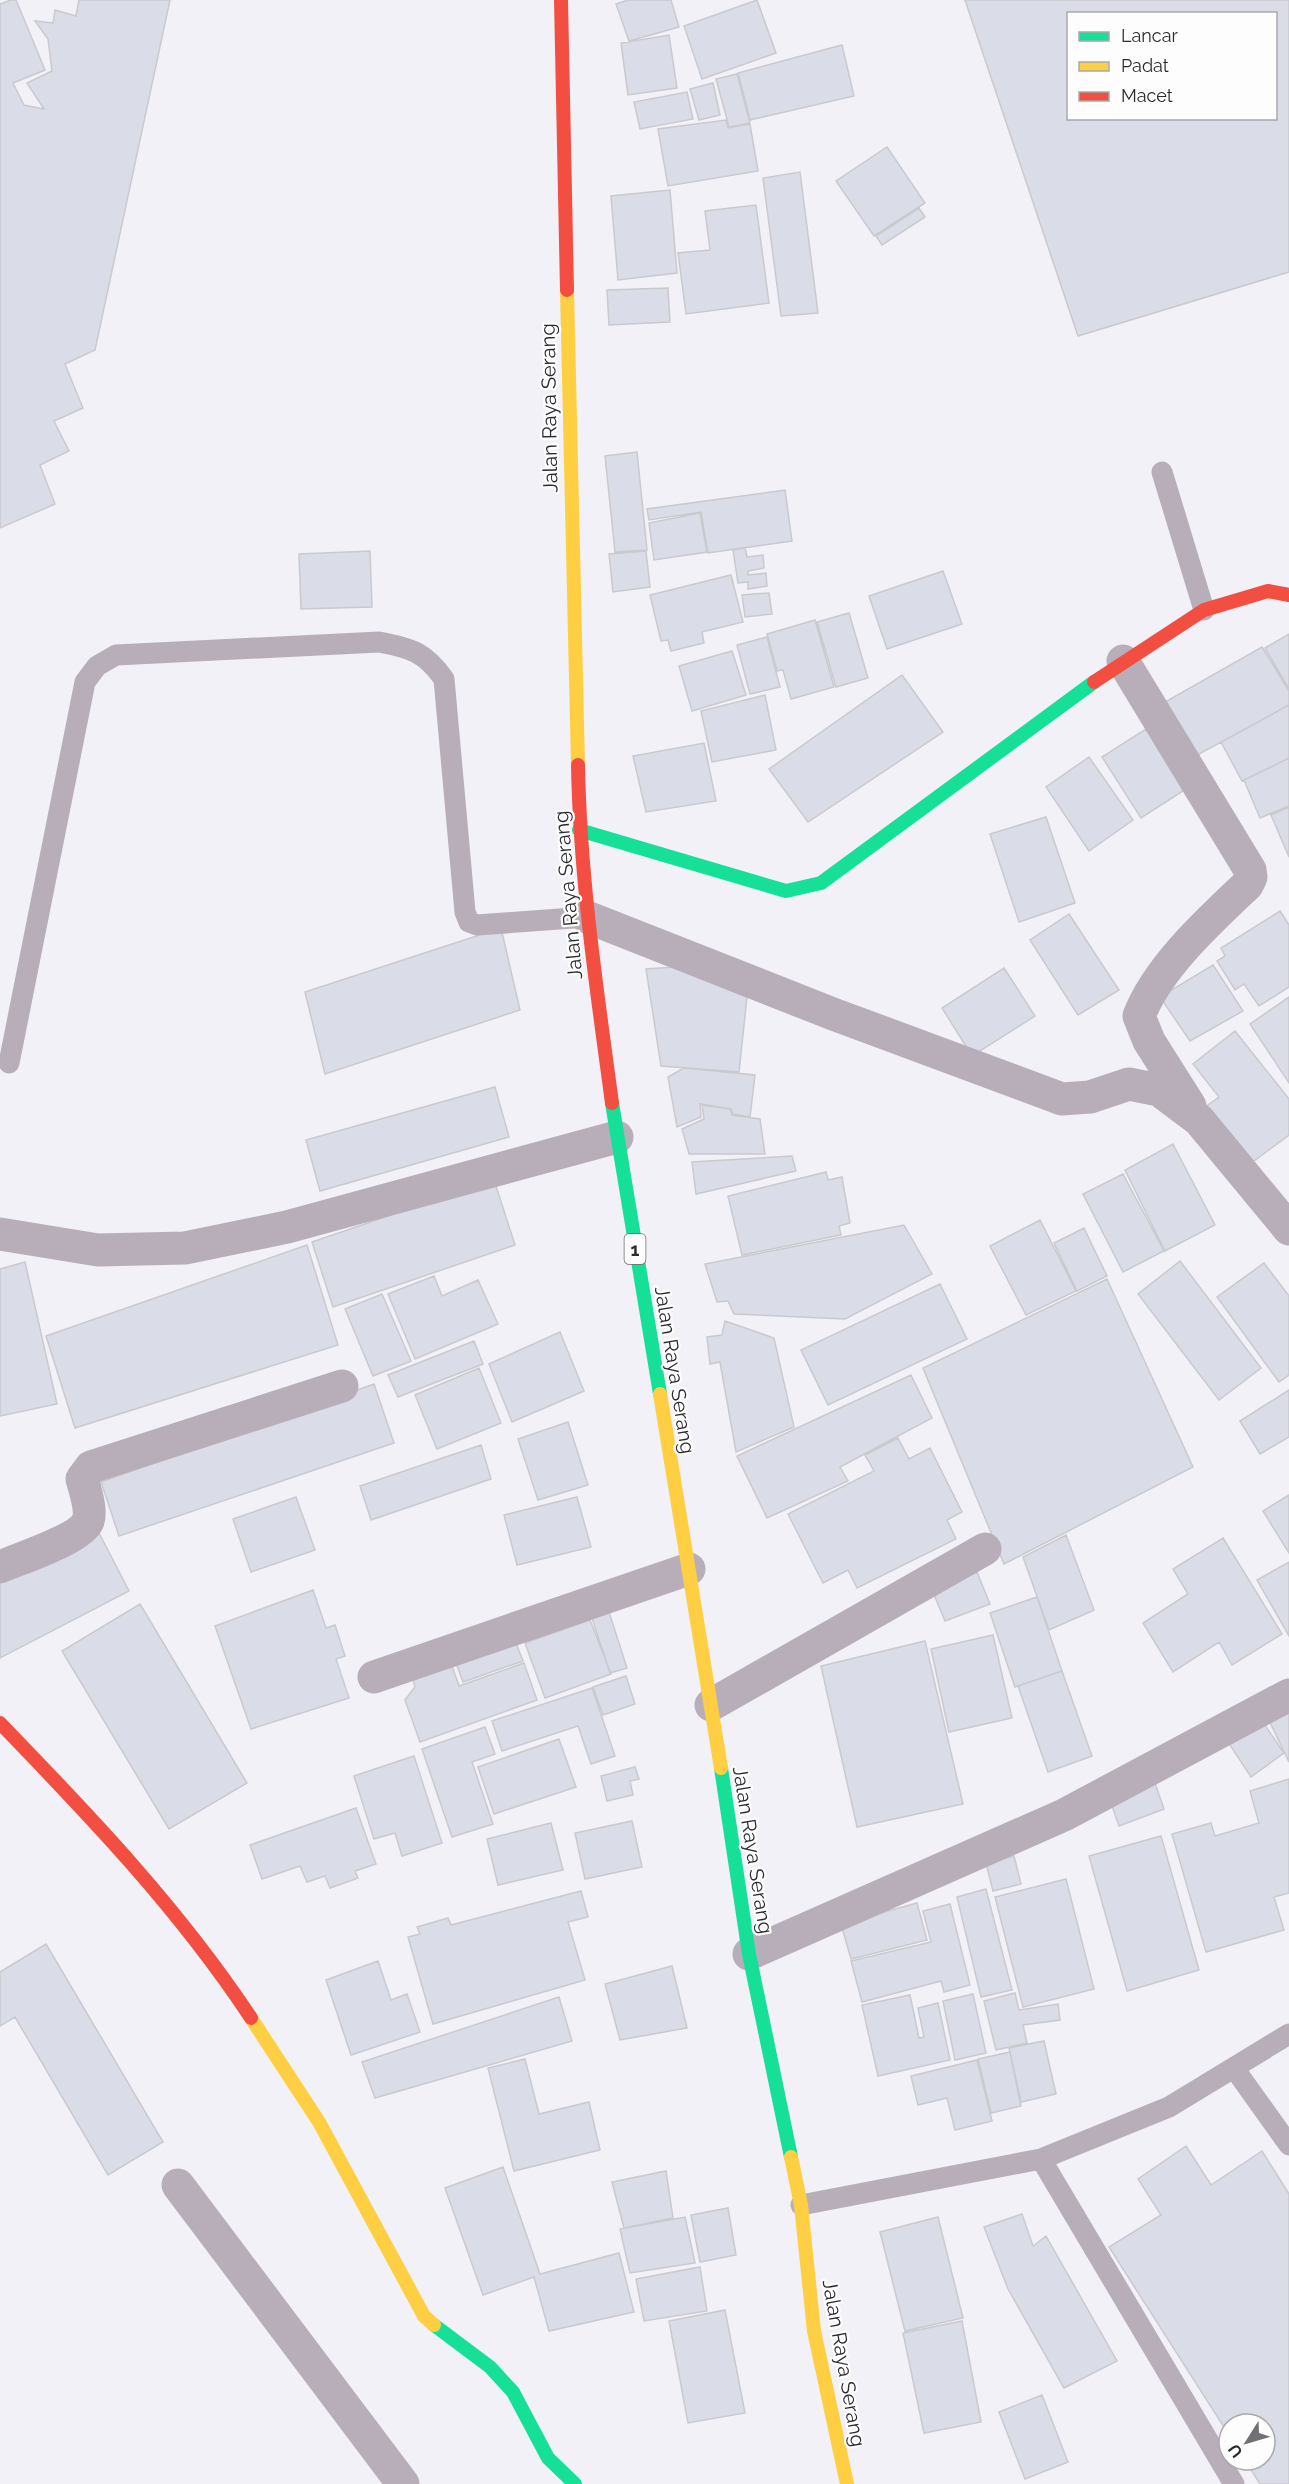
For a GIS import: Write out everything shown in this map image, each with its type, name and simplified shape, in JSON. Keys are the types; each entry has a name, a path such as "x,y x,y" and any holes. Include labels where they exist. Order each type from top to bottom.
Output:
{"main road":[{"name":"Jalan Raya Serang","path":"561,0 563,216 579,830 587,917 617,1137 711,1704 749,1954 801,2205 814,2331 847,2484"},
{"path":"579,830 786,891 821,883 1124,661 1204,610 1268,591 1289,595"},
{"path":"0,1723 98,1824 214,1962 319,2122 424,2316 452,2340 490,2367 513,2392 548,2457 575,2484"}],"street":[{"path":"1124,661 1250,870 1251,876 1247,885 1198,934 1148,993 1139,1016 1149,1041 1199,1120 1289,1229"},
{"path":"587,917 801,1002 1062,1099 1090,1097 1129,1084 1159,1090 1199,1120"},
{"path":"0,1234 98,1250 185,1248 286,1227 617,1137"},
{"path":"0,1567 64,1540 83,1528 88,1521 89,1511 82,1479 91,1467 342,1386"},
{"path":"711,1704 985,1549"},
{"path":"374,1677 689,1569"},
{"path":"749,1954 1064,1815 1289,1695"},
{"path":"178,2185 403,2484"}],"lane":[{"path":"1161,472 1204,610"},
{"path":"9,1063 85,682 97,666 116,655 379,642 410,648 432,662 444,680 465,912 469,922 477,925 587,917"},
{"path":"801,2205 1041,2159 1169,2107 1289,2034"},
{"path":"1234,2068 1289,2145"},
{"path":"1041,2159 1234,2484"}],"building":[{"path":"16,0 45,70 13,83 24,105 44,109 27,83 52,71 48,39 35,21 53,23 55,10 76,16 79,0 170,0 95,350 65,364 83,408 54,421 69,451 40,465 55,504 0,528 0,4"},
{"path":"628,0 671,0 679,27 629,41 616,4"},
{"path":"757,0 776,53 702,79 684,26"},
{"path":"965,0 1289,0 1289,272 1078,336"},
{"path":"669,35 677,88 628,95 621,43"},
{"path":"842,45 854,96 750,120 738,73"},
{"path":"737,74 750,123 729,127 716,79"},
{"path":"713,83 720,115 699,120 690,89"},
{"path":"687,92 693,119 640,129 634,102"},
{"path":"726,120 728,128 750,124 758,171 668,186 658,129"},
{"path":"887,147 925,203 874,236 836,181"},
{"path":"800,172 818,313 781,316 763,178"},
{"path":"670,190 677,273 618,280 611,196"},
{"path":"756,205 769,303 686,314 678,253 710,250 705,211"},
{"path":"919,208 925,217 882,245 876,236"},
{"path":"668,288 670,322 609,325 607,290"},
{"path":"637,452 647,550 615,552 605,456"},
{"path":"785,490 792,541 708,553 701,512 649,520 647,509"},
{"path":"700,513 707,552 654,560 649,523"},
{"path":"745,548 747,557 763,555 764,568 748,571 748,575 766,573 767,586 748,589 748,582 738,583 733,550"},
{"path":"370,551 372,607 301,609 299,554"},
{"path":"646,551 650,587 613,592 609,554"},
{"path":"943,571 962,624 887,649 869,596"},
{"path":"731,575 743,622 702,632 704,643 671,651 668,640 661,641 650,595"},
{"path":"769,593 772,614 745,617 742,595"},
{"path":"849,613 868,678 836,687 817,622"},
{"path":"815,620 834,687 791,699 783,670 777,671 767,634"},
{"path":"1289,634 1289,689 1265,648"},
{"path":"767,637 780,687 750,694 737,645"},
{"path":"1262,647 1289,691 1289,705 1190,759 1158,706"},
{"path":"732,651 746,695 692,711 679,666"},
{"path":"902,675 943,732 808,822 769,769"},
{"path":"765,695 776,750 712,762 701,711"},
{"path":"1289,705 1289,758 1242,781 1221,742"},
{"path":"1146,729 1186,789 1141,818 1102,757"},
{"path":"704,743 716,801 646,812 633,756"},
{"path":"1089,757 1133,820 1089,851 1046,787"},
{"path":"1289,758 1289,806 1260,818 1244,780"},
{"path":"1289,807 1289,857 1271,815"},
{"path":"1046,817 1075,903 1019,922 990,834"},
{"path":"1280,911 1289,925 1289,987 1259,1006 1244,984 1235,990 1217,961 1225,956 1221,948"},
{"path":"1069,914 1119,990 1078,1015 1030,940"},
{"path":"501,928 520,1010 325,1074 305,992"},
{"path":"1213,965 1243,1011 1190,1041 1160,997"},
{"path":"674,967 747,997 739,1072 661,1066 646,969"},
{"path":"1004,968 1035,1016 972,1056 942,1008"},
{"path":"1289,997 1289,1083 1250,1024"},
{"path":"1235,1031 1289,1099 1289,1135 1246,1167 1201,1110 1219,1097 1193,1064"},
{"path":"684,1068 755,1075 750,1117 733,1114 731,1109 700,1104 701,1117 677,1127 668,1077"},
{"path":"495,1087 509,1137 320,1191 306,1140"},
{"path":"702,1105 730,1109 732,1115 760,1119 765,1154 689,1154 682,1129 704,1119"},
{"path":"1173,1144 1215,1225 1165,1251 1125,1170"},
{"path":"792,1156 796,1171 696,1194 692,1162"},
{"path":"826,1172 828,1180 842,1177 850,1223 839,1226 841,1235 742,1255 728,1196"},
{"path":"1123,1174 1164,1251 1123,1272 1083,1194"},
{"path":"494,1180 515,1245 333,1307 312,1242"},
{"path":"1040,1220 1076,1291 1026,1315 990,1246"},
{"path":"904,1225 932,1274 845,1319 734,1314 728,1301 717,1302 705,1264"},
{"path":"1084,1228 1107,1276 1077,1291 1054,1243"},
{"path":"307,1245 338,1345 75,1428 46,1336"},
{"path":"1180,1261 1261,1368 1219,1400 1138,1294"},
{"path":"25,1262 57,1404 0,1416 0,1269"},
{"path":"1264,1263 1289,1296 1289,1375 1279,1382 1217,1297"},
{"path":"434,1276 442,1296 478,1280 498,1324 415,1359 388,1294"},
{"path":"1107,1279 1193,1467 1004,1564 923,1368"},
{"path":"940,1284 967,1339 828,1405 801,1350"},
{"path":"382,1294 411,1361 373,1376 345,1309"},
{"path":"725,1321 774,1338 794,1427 736,1452 720,1362 710,1364 707,1337 722,1335"},
{"path":"560,1332 584,1391 512,1422 489,1364"},
{"path":"474,1341 483,1364 398,1397 388,1375"},
{"path":"479,1368 501,1423 437,1449 415,1395"},
{"path":"911,1375 932,1418 840,1467 848,1481 767,1518 737,1456"},
{"path":"374,1384 394,1443 119,1536 101,1482"},
{"path":"1289,1390 1289,1437 1260,1454 1240,1421"},
{"path":"568,1422 588,1485 538,1500 518,1439"},
{"path":"898,1438 909,1459 930,1448 962,1512 947,1520 956,1539 857,1588 848,1570 823,1583 788,1514 874,1471 865,1455"},
{"path":"481,1445 491,1479 371,1520 360,1486"},
{"path":"1289,1495 1289,1553 1263,1511"},
{"path":"296,1497 315,1550 251,1572 233,1519"},
{"path":"577,1497 591,1547 517,1565 504,1515"},
{"path":"98,1531 129,1591 0,1658 0,1582"},
{"path":"1066,1535 1094,1610 1049,1630 1023,1557"},
{"path":"1223,1538 1282,1634 1232,1665 1219,1642 1173,1672 1143,1623 1188,1594 1173,1569"},
{"path":"1289,1562 1289,1636 1257,1580"},
{"path":"977,1572 990,1604 945,1621 932,1590"},
{"path":"313,1590 326,1628 335,1625 345,1656 336,1659 349,1698 251,1729 215,1626"},
{"path":"1037,1597 1062,1671 1015,1687 990,1613"},
{"path":"140,1604 247,1783 169,1829 62,1651"},
{"path":"609,1612 627,1668 610,1673 592,1618"},
{"path":"590,1620 611,1674 545,1698 525,1643"},
{"path":"993,1635 1012,1718 949,1732 931,1649"},
{"path":"925,1641 963,1804 857,1827 821,1666"},
{"path":"516,1643 523,1661 463,1682 456,1663"},
{"path":"524,1663 537,1700 420,1742 405,1700 415,1687 413,1680 452,1666 459,1686"},
{"path":"1062,1671 1092,1756 1048,1772 1018,1686"},
{"path":"626,1676 635,1704 603,1715 593,1687"},
{"path":"592,1688 615,1756 591,1764 578,1726 502,1751 492,1721"},
{"path":"1289,1701 1289,1762 1265,1712"},
{"path":"1258,1715 1284,1753 1251,1777 1226,1739"},
{"path":"485,1727 495,1754 472,1762 493,1824 452,1837 422,1749"},
{"path":"559,1739 576,1787 494,1814 478,1767"},
{"path":"414,1756 442,1843 402,1856 395,1833 374,1839 354,1776"},
{"path":"635,1767 639,1779 630,1781 633,1795 607,1801 601,1776"},
{"path":"1289,1779 1289,1893 1274,1897 1284,1930 1206,1952 1172,1834 1211,1823 1215,1836 1259,1823 1250,1791"},
{"path":"1155,1783 1164,1809 1119,1826 1110,1800"},
{"path":"356,1808 376,1864 355,1871 358,1878 330,1888 325,1876 307,1882 300,1866 262,1879 250,1845"},
{"path":"632,1821 642,1867 585,1879 575,1833"},
{"path":"551,1823 563,1870 498,1885 487,1839"},
{"path":"1161,1836 1199,1970 1127,1991 1089,1856"},
{"path":"1014,1856 1021,1884 993,1891 986,1863"},
{"path":"1066,1879 1094,1989 1023,2007 995,1897"},
{"path":"986,1889 1012,1990 981,1997 957,1897"},
{"path":"581,1891 588,1917 568,1922 585,1980 433,2024 408,1937 420,1934 417,1927 448,1918 451,1925"},
{"path":"917,1903 927,1940 851,1959 841,1924"},
{"path":"950,1904 970,1985 944,1992 941,1981 862,2002 851,1961 931,1942 923,1911"},
{"path":"46,1944 163,2142 108,2175 15,2017 0,2026 0,1972"},
{"path":"378,1961 391,2000 407,1994 420,2032 351,2055 326,1980"},
{"path":"672,1966 687,2028 620,2040 605,1984"},
{"path":"1015,1993 1019,2010 1058,2004 1060,2020 1023,2025 1027,2043 996,2050 984,2001"},
{"path":"973,1994 986,2053 955,2060 943,2001"},
{"path":"910,1995 919,2038 924,2037 918,2008 938,2003 950,2060 878,2076 862,2005"},
{"path":"559,1997 572,2041 375,2098 362,2062"},
{"path":"1044,2041 1056,2094 1021,2102 1009,2048"},
{"path":"1010,2052 1021,2106 991,2113 978,2059"},
{"path":"525,2059 539,2114 589,2102 600,2150 514,2171 488,2068"},
{"path":"977,2060 992,2121 955,2130 947,2098 918,2105 911,2076"},
{"path":"1186,2146 1211,2185 1262,2151 1289,2194 1289,2484 1260,2484 1252,2472 1277,2472 1277,2412 1217,2412 1217,2416 1109,2247 1161,2215 1138,2179"},
{"path":"503,2167 540,2274 619,2253 634,2312 549,2331 534,2277 483,2295 445,2188"},
{"path":"666,2171 673,2218 624,2228 612,2182"},
{"path":"728,2208 736,2255 700,2262 691,2215"},
{"path":"1022,2214 1033,2246 1046,2236 1117,2361 1064,2388 1008,2289 984,2227"},
{"path":"685,2217 695,2263 630,2273 620,2229"},
{"path":"938,2217 963,2318 905,2331 880,2232"},
{"path":"700,2267 707,2311 644,2321 636,2279"},
{"path":"725,2310 745,2413 688,2423 669,2321"},
{"path":"962,2321 981,2422 924,2433 903,2333"},
{"path":"1042,2395 1068,2462 1025,2479 999,2412"}],"traffic: fast":[{"path":"579,830 786,891 821,883 1094,682"},
{"path":"612,1103 660,1394"},
{"path":"721,1768 749,1954 791,2157"},
{"path":"434,2325 490,2367 513,2392 548,2458 575,2484"}],"traffic: slow":[{"path":"567,290 578,765"},
{"path":"660,1394 721,1768"},
{"path":"251,2018 319,2122 424,2316 434,2325"},
{"path":"791,2157 801,2205 814,2331 847,2484"}],"traffic: jam":[{"path":"561,0 567,290"},
{"path":"1094,682 1204,610 1268,591 1289,595"},
{"path":"578,765 586,893 612,1103"},
{"path":"0,1723 100,1828 164,1901 251,2018"}]}
